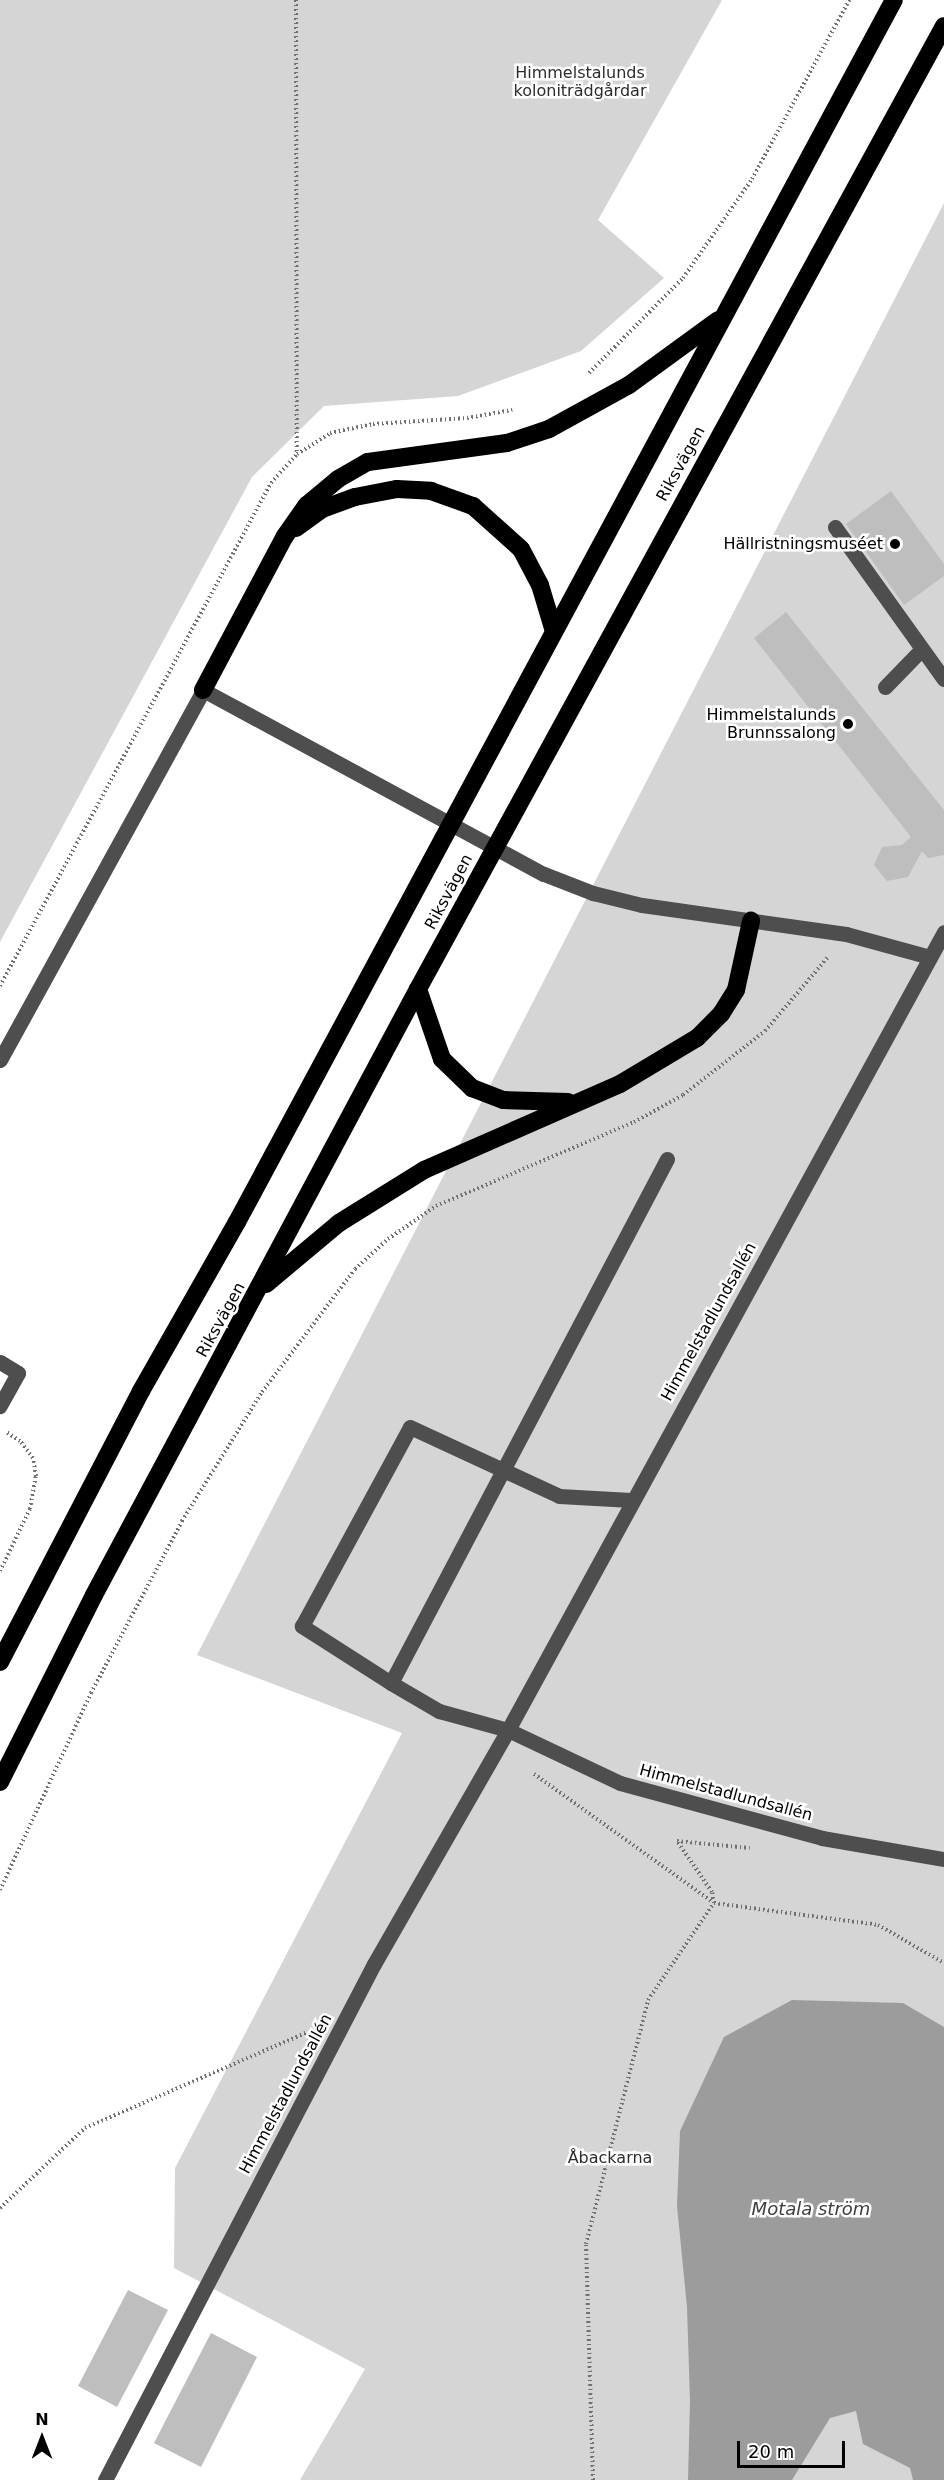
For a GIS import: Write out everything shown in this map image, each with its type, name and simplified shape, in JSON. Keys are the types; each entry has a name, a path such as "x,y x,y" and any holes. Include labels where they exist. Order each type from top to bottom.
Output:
{"highway":[{"name":"Riksvägen","path":"0,1662 141,1391 406,907 553,628 894,0"},
{"name":"Riksvägen","path":"0,1782 94,1595 260,1289 548,746 944,26"},
{"path":"203,690 285,536 307,505 338,479 368,462 507,443 549,429 629,385 722,317"},
{"path":"285,536 322,509 355,497 397,489 431,490 473,506 521,549 540,585 553,628"},
{"path":"260,1289 339,1224 382,1194 424,1170 664,1061 697,1038 721,1014 742,971 751,921"},
{"path":"418,989 442,1059 472,1088 503,1100 576,1102"}],"street":[{"path":"835,527 944,680"},
{"path":"885,687 922,649"},
{"path":"0,1060 203,690 544,874 592,893 642,905 846,934 930,957"},
{"name":"Himmelstadlundsallén","path":"105,2480 348,2015 508,1730 631,1500 944,932"},
{"path":"391,1683 667,1159"},
{"path":"0,1362 18,1373 0,1406"},
{"name":"Himmelstadlundsallén","path":"502,1471 410,1427 302,1626 439,1712 508,1730 620,1783 822,1838 944,1859"},
{"path":"502,1471 559,1496 631,1500"}],"path":[{"path":"296,0 297,454"},
{"path":"579,379 598,366 683,278 752,179 849,0"},
{"path":"0,986 271,483 297,454 330,433 373,424 467,418 516,409"},
{"path":"0,1890 91,1693 182,1521 262,1392 355,1269 388,1239 436,1206 634,1122 683,1095 765,1031 846,934"},
{"path":"0,1428 20,1441 33,1458 36,1476 30,1509 0,1570"},
{"path":"496,1749 714,1903 878,1925 944,1963"},
{"path":"593,2480 586,2244 648,2000 714,1903"},
{"path":"0,2208 85,2128 348,2015"}],"green space":[{"name":"Himmelstalunds koloniträdgårdar","path":"0,0 722,0 598,220 664,278 581,351 458,396 324,406 252,477 0,942"},
{"name":"Åbackarna","path":"944,203 944,2480 300,2480 365,2369 174,2268 175,2168 402,1733 197,1655"}],"water":[{"name":"Motala ström","path":"792,2000 903,2003 944,2027 944,2480 913,2480 910,2468 863,2444 856,2411 830,2418 792,2480 688,2480 690,2401 687,2307 677,2206 680,2131 724,2037"}],"building":[{"name":"Hällristningsmuséet","path":"891,491 944,564 944,576 904,605 846,524"},
{"name":"Himmelstalunds Brunnssalong","path":"786,612 944,810 944,855 928,858 922,851 908,877 887,881 874,865 882,847 902,845 911,837 754,638"},
{"path":"128,2290 168,2310 117,2407 78,2386"},
{"path":"211,2333 257,2357 201,2467 154,2443"}],"place":[{"name":"Hällristningsmuséet","path":"895,544"},
{"name":"Himmelstalunds Brunnssalong","path":"848,724"}]}
